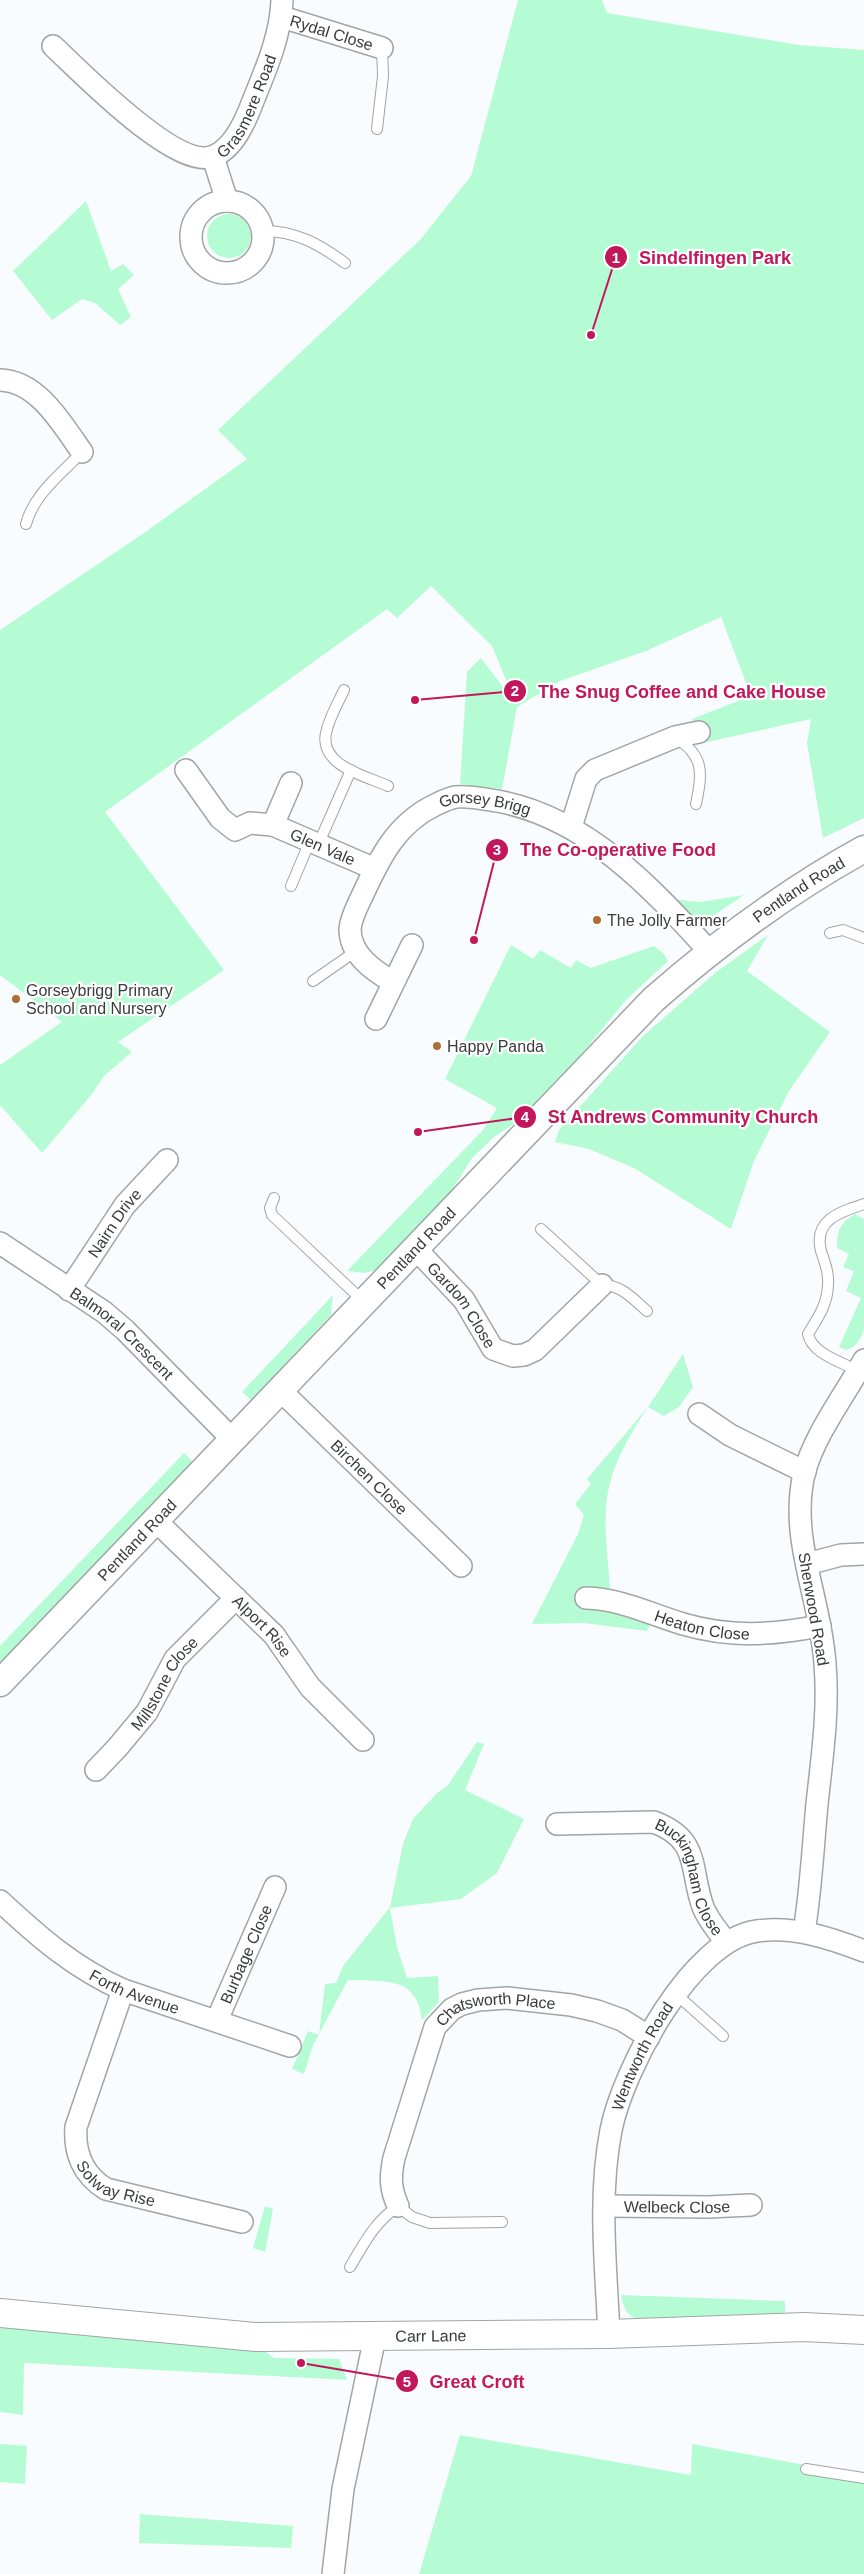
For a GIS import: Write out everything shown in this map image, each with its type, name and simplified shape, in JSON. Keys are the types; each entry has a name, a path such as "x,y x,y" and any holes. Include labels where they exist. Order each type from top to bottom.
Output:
{"main road":[{"name":"Carr Lane","path":"0,2318 256,2337 609,2334 804,2328 864,2330"}],"street":[{"name":"Rydal Close","path":"282,9 382,48"},
{"name":"Grasmere Road","path":"53,46 138,124 164,142 184,153 200,158 213,156 232,140 248,113 269,61 282,9"},
{"path":"213,156 227,201"},
{"path":"227,201 239,203 250,210 258,220 262,231 263,244 258,255 242,270 219,273 207,268 198,259 192,247 191,235 195,221 202,211 212,204 227,201"},
{"path":"0,380 12,380 28,389 49,408 82,452"},
{"path":"571,827 586,779 595,770 675,737 699,732"},
{"name":"Glen Vale","path":"186,770 229,827 235,830 250,823 272,825 375,869"},
{"name":"Glen Vale","path":"272,825 291,783"},
{"name":"Gorsey Brigg","path":"356,951 350,929 354,915 375,869 393,838 405,825 422,812 455,798 480,798 516,804 571,827 622,864 660,897 709,951"},
{"name":"Pentland Road","path":"0,1683 363,1301 653,1000 709,951 790,892 864,849"},
{"path":"376,1019 412,945"},
{"path":"356,951 376,972 393,982"},
{"name":"Nairn Drive","path":"69,1290 102,1237 125,1205 167,1160"},
{"name":"Balmoral Crescent","path":"0,1243 104,1312 125,1330 232,1439"},
{"name":"Gardom Close","path":"415,1248 464,1300 492,1349 504,1355 524,1355 535,1350 602,1285"},
{"name":"Sherwood Road","path":"804,1932 811,1879 825,1703 825,1664 820,1626 799,1520 805,1472 814,1448 861,1365"},
{"name":"Birchen Close","path":"279,1389 461,1566"},
{"path":"699,1414 747,1444 805,1472"},
{"name":"Alport Rise","path":"155,1520 274,1635 315,1693 363,1740"},
{"path":"807,1564 841,1555 864,1554"},
{"name":"Millstone Close","path":"96,1770 118,1748 147,1712 175,1659 236,1598"},
{"name":"Heaton Close","path":"586,1598 614,1601 684,1624 736,1634 770,1634 820,1626"},
{"name":"Buckingham Close","path":"557,1824 654,1822 667,1827 686,1843 702,1906 726,1942"},
{"name":"Burbage Close","path":"218,2020 275,1888"},
{"name":"Forth Avenue","path":"0,1901 59,1954 83,1970 123,1990 218,2020 290,2046"},
{"name":"Wentworth Road","path":"609,2334 604,2206 606,2165 618,2100 631,2069 677,1994 708,1957 726,1942 756,1931 804,1932 864,1951"},
{"name":"Solway Rise","path":"123,1990 76,2127 75,2144 81,2163 96,2183 106,2189 242,2222"},
{"name":"Chatsworth Place","path":"398,2206 392,2192 390,2179 394,2158 435,2027 452,2009 478,2000 538,2000 598,2011 622,2020 649,2037"},
{"name":"Welbeck Close","path":"604,2206 708,2207 751,2205"},
{"path":"336,2570 343,2489 375,2337"}],"lane":[{"path":"377,128 383,76 382,48"},
{"path":"262,231 294,234 320,245 345,263"},
{"path":"26,524 30,509 38,498 82,452"},
{"path":"344,690 326,733 326,745 330,756 336,763 388,786"},
{"path":"675,737 693,751 699,762 701,781 696,804"},
{"path":"291,886 351,770"},
{"path":"830,933 843,930 864,938"},
{"path":"313,981 356,951"},
{"path":"274,1198 270,1208 272,1215 363,1301"},
{"path":"861,1365 816,1349 810,1342 808,1334 825,1307 828,1274 820,1248 820,1235 824,1223 834,1214 864,1204"},
{"path":"541,1229 602,1285 614,1285 647,1311"},
{"path":"677,1994 723,2036"},
{"path":"350,2267 382,2217 398,2206 412,2217 430,2223 502,2222"},
{"path":"806,2469 864,2478"}],"green space":[{"path":"518,0 602,0 607,13 799,45 864,50 864,818 823,838 807,743 811,719 703,743 692,719 751,696 721,617 646,651 560,681 517,707 502,789 460,784 467,672 481,658 516,704 492,646 431,586 397,618 387,609 105,812 224,970 118,1042 132,1052 104,1076 92,1094 42,1153 0,1105 0,1065 62,1022 0,975 0,630 144,533 247,459 218,430 420,240 471,176"},
{"path":"86,201 111,271 123,264 134,275 118,289 131,317 120,325 95,303 82,299 52,320 13,271"},
{"path":"233,214 245,220 250,227 250,245 245,252 238,257 225,258 217,255 210,248 207,232 210,224 217,217"},
{"path":"744,895 698,926 671,899 700,902"},
{"path":"768,935 747,971 830,1032 789,1091 754,1161 731,1229 634,1168 589,1149 555,1142 559,1130 643,1036 715,973"},
{"path":"511,945 533,959 540,950 571,968 576,960 591,968 654,946 664,954 668,961 626,1000 567,1072 518,1121 494,1137 472,1158 449,1195 377,1270 364,1273 347,1271 483,1130 497,1108 445,1079"},
{"path":"855,1214 864,1219 864,1328 858,1342 846,1350 839,1347 861,1298 846,1291 854,1271 843,1267 849,1254 837,1248 837,1242 840,1228"},
{"path":"333,1295 331,1315 251,1400 242,1392"},
{"path":"683,1354 693,1387 679,1407 664,1416 648,1407"},
{"path":"648,1407 626,1444 610,1483 607,1495 606,1522 610,1588 596,1605 652,1622 647,1631 584,1623 532,1624 578,1534 584,1515 575,1504 591,1484 587,1479"},
{"path":"184,1453 193,1462 3,1664 0,1661 0,1646"},
{"path":"477,1742 484,1744 465,1790 524,1819 497,1873 461,1899 390,1908 397,1947 407,1978 438,1976 439,2002 422,2020 419,2005 406,1988 386,1982 348,1980 319,2034 325,1984 336,1983 343,1966 390,1907 403,1844 413,1819 437,1793 448,1785"},
{"path":"308,2031 318,2035 304,2074 292,2069"},
{"path":"265,2206 273,2209 265,2252 253,2248"},
{"path":"621,2295 785,2301 785,2312 778,2314 638,2320 626,2310"},
{"path":"0,2326 265,2351 274,2358 339,2359 347,2380 24,2363 23,2415 0,2412"},
{"path":"460,2435 691,2475 692,2444 864,2476 864,2574 419,2574"},
{"path":"0,2444 27,2446 25,2484 0,2482"},
{"path":"140,2514 293,2526 291,2548 139,2543"}],"place":[{"name":"Sindelfingen Park","path":"591,335"},
{"name":"The Snug Coffee and Cake House","path":"415,700"},
{"name":"The Jolly Farmer","path":"597,920"},
{"name":"The Co-operative Food","path":"474,940"},
{"name":"Gorseybrigg Primary School and Nursery","path":"16,999"},
{"name":"Happy Panda","path":"437,1046"},
{"name":"St Andrews Community Church","path":"418,1132"},
{"name":"Great Croft","path":"301,2363"}]}
